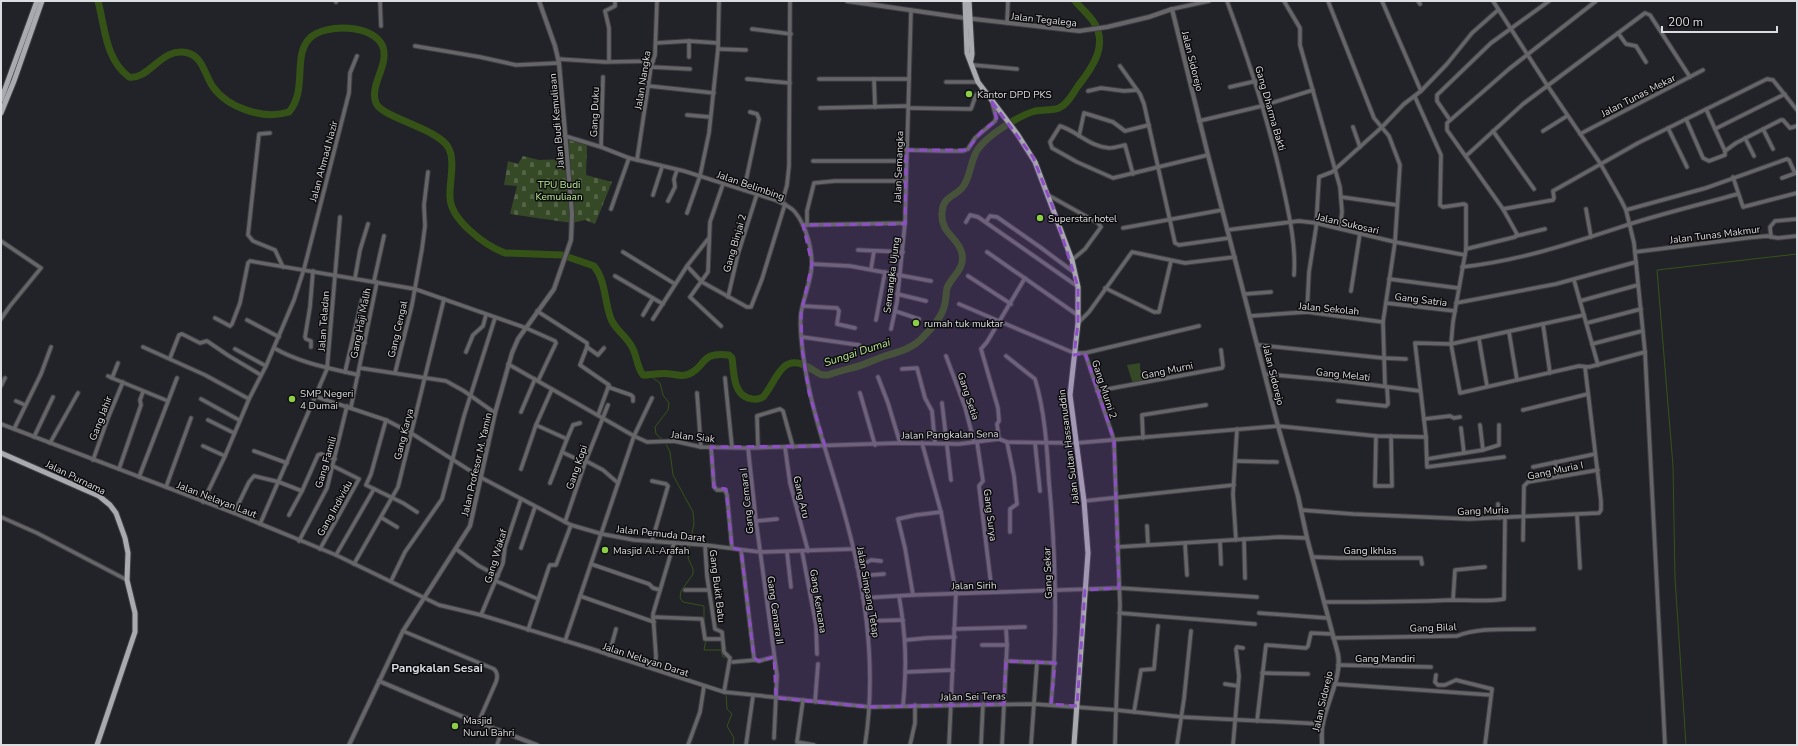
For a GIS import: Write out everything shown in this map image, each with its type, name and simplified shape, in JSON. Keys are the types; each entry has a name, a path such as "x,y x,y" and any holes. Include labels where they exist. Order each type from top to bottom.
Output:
{"main road":[{"path":"1,113 17,74 37,1"},
{"path":"1,100 32,22 42,1"},
{"path":"965,1 972,63 978,82 992,102"},
{"path":"967,18 969,1"},
{"name":"Jalan Sultan Hassanuddin","path":"992,102 1033,157 1072,260 1078,287 1079,316 1070,395 1084,501 1088,546 1074,745"},
{"name":"Jalan Purnama","path":"1,453 99,496 110,505 118,518 127,547 127,580 135,613 134,638 97,745"}],"street":[{"path":"380,1 381,26"},
{"name":"Jalan Budi Kemuliaan","path":"539,1 555,46 566,136 572,219 570,242 563,265"},
{"path":"609,61 609,28 605,11 615,6 615,1"},
{"name":"Jalan Nangka","path":"637,160 656,43 657,1"},
{"path":"687,213 700,176 709,133 718,49 719,1"},
{"path":"687,266 702,282 747,307 752,306 784,204 787,185 789,166 790,1"},
{"name":"Jalan Tegalega","path":"847,1 967,18 1083,31 1107,27 1149,17 1194,3 1209,1"},
{"path":"1007,23 1008,1"},
{"name":"Gang Dharma Bakti","path":"1227,1 1256,81 1277,159 1295,249 1294,275"},
{"path":"1284,1 1300,28 1299,43 1340,187 1340,228"},
{"path":"1328,1 1374,118 1389,136 1400,165 1395,242 1383,322 1383,358 1388,404 1386,406 1338,401"},
{"path":"1382,1 1421,91"},
{"path":"1493,1 1567,116 1600,164 1626,210 1635,252 1645,352 1665,745"},
{"path":"1450,120 1436,101 1437,95 1470,62 1511,28 1548,1"},
{"path":"1516,236 1516,232 1448,130 1446,124 1527,54 1596,1"},
{"name":"Jalan Sidorejo","path":"1172,9 1227,230 1301,510 1327,618 1338,654 1335,684 1323,724 1322,745"},
{"name":"Jalan Semangka","path":"905,223 911,10"},
{"path":"1307,312 1309,272 1316,223 1319,178 1332,172 1382,128 1404,104 1421,91 1447,64 1468,37 1498,10"},
{"path":"1466,156 1547,85 1644,14 1648,13 1690,77"},
{"path":"752,29 791,34"},
{"path":"1618,33 1626,44 1636,46 1646,62"},
{"path":"689,41 689,57"},
{"path":"656,43 689,41 718,43"},
{"path":"415,46 480,57 516,65 558,61 653,61"},
{"path":"718,49 746,50"},
{"name":"Jalan Ahmad Nazir","path":"203,502 225,456 239,420 266,366 294,300 304,269 349,93 350,73 356,56"},
{"path":"972,63 1017,69"},
{"path":"1120,66 1144,104 1150,125 1175,243 1178,245 1230,238"},
{"path":"651,67 690,69"},
{"name":"Jalan Tunas Mekar","path":"1580,134 1703,70"},
{"name":"Gang Duku","path":"601,146 603,77"},
{"path":"819,79 909,79"},
{"path":"874,79 875,107"},
{"path":"1502,210 1553,200 1553,191 1600,164 1706,109 1770,79 1773,80 1797,110"},
{"path":"747,80 790,83"},
{"path":"1230,87 1256,81"},
{"path":"946,82 978,82"},
{"path":"649,86 714,94"},
{"path":"1088,91 1101,88 1124,92 1136,90"},
{"path":"820,108 908,107 971,109 974,98 982,89"},
{"path":"1199,121 1262,106 1313,90"},
{"path":"1715,129 1785,94"},
{"path":"1414,97 1441,155 1440,205 1443,207 1466,205 1466,249 1458,288 1451,344 1460,393 1581,365 1585,367 1598,365 1645,352"},
{"path":"906,150 968,149 975,138 995,121 996,117 992,102"},
{"path":"1706,109 1725,151"},
{"path":"744,190 759,119 757,114 750,112"},
{"path":"1079,136 1084,113 1112,122 1125,131 1150,125"},
{"path":"687,115 710,117"},
{"path":"1543,131 1567,116"},
{"path":"1686,119 1705,160 1712,161 1725,155 1725,151 1745,138 1782,120 1790,128 1797,126"},
{"path":"1133,174 1126,146 1105,147 1060,126 1051,140 1050,145 1052,148 1077,162 1111,177 1133,174 1158,166 1208,155"},
{"path":"1353,127 1360,147"},
{"path":"1668,128 1687,167"},
{"path":"1763,129 1773,150"},
{"path":"1493,131 1534,189"},
{"path":"270,133 259,134 248,235 253,241 275,250 283,267"},
{"name":"Jalan Belimbing","path":"566,136 601,146 629,158 700,176 757,194 784,204 795,212 805,225 812,264 801,318 802,349 806,377 818,430 825,446"},
{"path":"1745,138 1754,156"},
{"path":"611,209 629,158"},
{"path":"1626,210 1706,188 1786,159 1789,160 1796,173 1782,178"},
{"path":"813,161 906,161"},
{"path":"653,195 662,167"},
{"path":"668,201 675,187 674,179 677,170"},
{"name":"Gang Cengal","path":"395,373 415,289 425,226 424,205 428,172"},
{"path":"1733,177 1741,206 1745,207 1797,193"},
{"path":"905,223 805,225 814,183 836,181 906,181"},
{"path":"721,326 691,298 691,296 702,282 708,271 708,238 711,220 723,184"},
{"name":"Gang Binjai 2","path":"728,296 738,254 757,194"},
{"path":"1462,267 1569,245 1629,224 1738,194"},
{"path":"1048,195 1098,223 1101,227 1085,249 1072,260"},
{"path":"1341,197 1397,205"},
{"path":"1586,209 1591,237"},
{"path":"1123,228 1222,210"},
{"path":"966,222 969,216 972,215 986,222 1078,287"},
{"path":"986,222 990,216 997,217 1040,246 1076,274"},
{"name":"Jalan Teladan","path":"260,524 317,397 327,369 340,217"},
{"path":"1771,237 1770,227 1775,221 1797,219"},
{"name":"Jalan Sukosari","path":"1227,230 1290,222 1316,223 1395,242 1465,255"},
{"name":"Semangka Ujung","path":"891,329 903,252 905,223"},
{"path":"355,278 360,250 368,224"},
{"path":"1466,249 1545,229"},
{"path":"1351,291 1360,233"},
{"name":"Gang Haji Malih","path":"358,375 384,236"},
{"name":"Jalan Tunas Makmur","path":"1635,252 1752,237 1778,238 1797,236"},
{"path":"653,319 687,266 708,238"},
{"path":"1,241 41,268 1,319"},
{"path":"858,250 903,252"},
{"path":"871,269 874,250"},
{"path":"623,252 675,284"},
{"path":"986,252 1079,316"},
{"path":"1078,323 1089,312 1132,252 1171,261 1189,263 1235,257"},
{"path":"1105,288 1154,312 1158,312 1160,311 1171,261"},
{"path":"215,318 230,326 232,324 240,303 248,262 335,274 415,289 526,328 556,342 521,412"},
{"path":"1456,303 1574,280 1636,262"},
{"path":"812,264 850,266 932,281"},
{"name":"Jalan Profesor M. Yamin","path":"349,745 403,631 470,526 495,413 508,364 518,340 537,311 554,289 563,265"},
{"path":"311,347 311,341 306,340 305,337 310,307 313,271"},
{"path":"876,320 885,272"},
{"path":"615,276 662,304"},
{"path":"968,276 1010,304"},
{"path":"999,440 997,424 999,421 998,408 981,349 987,342 1025,278"},
{"path":"1389,279 1458,288"},
{"path":"1574,280 1598,365"},
{"path":"1580,301 1638,285"},
{"path":"1245,294 1271,292"},
{"path":"897,294 926,301"},
{"name":"Gang Karya","path":"354,564 382,518 399,483 444,298"},
{"path":"643,314 653,298"},
{"path":"345,372 362,299"},
{"name":"Gang Satria","path":"1386,302 1455,311"},
{"name":"Gang Murni 2","path":"959,304 1074,353 1085,354 1114,440 1120,613 1115,745"},
{"path":"803,306 837,308 839,312 837,324 855,328"},
{"path":"1587,323 1641,309"},
{"path":"537,311 585,342 587,348 598,355 604,348"},
{"path":"895,311 919,318"},
{"name":"Jalan Sekolah","path":"1250,316 1307,312 1383,322"},
{"path":"1504,457 1428,468 1424,419 1414,343 1451,344 1479,339 1584,314"},
{"path":"466,352 473,335 483,326 486,315"},
{"path":"391,581 405,552 440,504 452,459 495,318"},
{"path":"248,320 279,337"},
{"path":"1543,324 1550,373"},
{"path":"1085,354 1199,326"},
{"path":"1592,344 1642,331"},
{"path":"1509,332 1517,380"},
{"path":"170,358 179,335 182,334 202,343 208,340 229,356 261,375"},
{"path":"802,337 859,345"},
{"path":"1479,339 1485,366 1487,386"},
{"path":"353,341 365,344"},
{"path":"1258,346 1406,359"},
{"path":"14,430 41,374 52,347"},
{"path":"143,347 170,358 249,399"},
{"path":"274,348 292,358 327,369 358,375"},
{"path":"587,348 580,365 608,383 598,416"},
{"path":"235,349 266,366"},
{"name":"Gang Murni","path":"1097,391 1222,368 1221,350"},
{"name":"Gang Setia","path":"946,356 976,442"},
{"name":"Gang Sekar","path":"1006,356 1035,379 1046,441 1053,519 1056,591 1055,663 1051,704"},
{"path":"118,362 110,377 143,392 168,401"},
{"name":"Jalan Siak","path":"508,364 644,442 674,441 701,447 748,448 825,446"},
{"name":"Gang Muria","path":"1301,510 1439,519 1577,515 1597,514 1601,512 1598,470 1585,367"},
{"path":"360,368 446,381 495,413"},
{"path":"902,369 917,368 925,398 932,410 935,443"},
{"name":"Gang Melati","path":"1265,374 1342,381 1420,391"},
{"name":"Gang Famili","path":"299,541 327,488 358,375"},
{"path":"878,377 888,403 900,443"},
{"path":"1,386 5,378"},
{"path":"139,477 177,378"},
{"path":"725,378 732,447"},
{"name":"Gang Jahir","path":"93,460 123,382"},
{"path":"608,387 631,395 634,397 633,401"},
{"path":"522,469 536,425 552,389"},
{"path":"118,469 141,405 140,400 143,392"},
{"path":"50,443 78,393"},
{"path":"697,393 701,447"},
{"path":"860,393 875,444"},
{"path":"1523,410 1588,394"},
{"path":"34,437 53,396"},
{"name":"Jalan Pemuda Darat","path":"317,397 386,420 411,433 480,477 535,507 571,525 602,534 634,540 674,542 760,552 853,549"},
{"path":"565,641 634,436 652,398"},
{"path":"201,399 239,420"},
{"path":"16,401 25,405"},
{"path":"942,403 951,480"},
{"name":"Gang Kopi","path":"565,522 585,462 608,405"},
{"path":"1142,438 1142,415 1206,405"},
{"path":"758,447 757,416 780,409 782,411 793,447"},
{"path":"1424,419 1450,416 1454,418 1460,417"},
{"path":"166,487 191,418"},
{"path":"208,420 234,432"},
{"path":"386,420 371,474 366,483 374,489 417,512"},
{"path":"550,483 566,439 573,425 580,423"},
{"name":"Jalan Nelayan Laut","path":"1,424 234,513 320,550 336,555 424,597"},
{"path":"536,425 566,439"},
{"path":"1480,425 1483,450"},
{"path":"1427,459 1483,450 1500,445 1499,425"},
{"name":"Jalan Pangkalan Sena","path":"825,446 900,443 947,444 999,440 1007,442 1035,443 1046,441 1076,443 1278,426 1376,436 1426,437"},
{"path":"1461,428 1464,453"},
{"path":"1236,540 1234,485 1237,429"},
{"path":"1376,436 1375,486 1392,486 1391,436"},
{"name":"Gang Surya","path":"976,442 983,481 979,486 992,592"},
{"path":"1007,442 1014,476 1017,504 1010,509 1010,532"},
{"path":"1035,443 1040,491"},
{"path":"922,444 941,512 956,593 949,745"},
{"path":"203,446 225,456"},
{"name":"Jalan Simpang Tetap","path":"825,446 850,531 867,621 871,655 870,707 865,745"},
{"path":"711,447 714,487 717,490 725,490 726,493 732,548"},
{"name":"Gang Aru","path":"785,447 789,476 808,551"},
{"name":"Gang Cemara I","path":"748,448 760,552"},
{"path":"254,451 288,463"},
{"path":"562,452 603,470 618,483"},
{"path":"289,515 302,491 318,455 321,454 335,459"},
{"path":"1533,467 1595,454"},
{"path":"1236,461 1277,462"},
{"path":"1555,462 1557,477"},
{"name":"Gang Individu","path":"320,550 359,479 333,466"},
{"name":"Gang Muria I","path":"1523,517 1524,486 1528,482 1598,470"},
{"path":"234,513 252,477 257,476 279,482 302,491"},
{"path":"652,481 666,484 668,486 652,541"},
{"path":"1084,501 1234,485"},
{"path":"336,555 374,489"},
{"name":"Gang Wakaf","path":"481,615 498,576 504,558 505,547 521,499"},
{"path":"1498,504 1499,518"},
{"path":"521,548 535,507"},
{"path":"912,594 905,548 898,519 941,512"},
{"path":"1577,515 1580,568"},
{"path":"1,517 37,533 127,580"},
{"path":"1523,517 1523,540"},
{"path":"382,518 397,527"},
{"path":"1324,602 1474,601 1504,598 1505,518"},
{"path":"756,521 777,519"},
{"path":"528,630 549,567 550,565 556,565 571,525"},
{"path":"1147,526 1148,544"},
{"path":"1117,547 1280,537 1307,538"},
{"path":"1244,539 1246,578"},
{"path":"1220,541 1221,564"},
{"path":"655,669 656,656 653,617 674,542"},
{"path":"1186,543 1187,575"},
{"name":"Gang Bukit Batu","path":"705,545 708,590 716,630 721,631 722,639"},
{"path":"456,549 479,566 498,576"},
{"path":"741,550 754,660"},
{"name":"Gang Kencana","path":"802,551 816,625 817,654"},
{"name":"Gang Cemara II","path":"760,552 778,682 774,738"},
{"path":"787,552 791,587"},
{"name":"Gang Ikhlas","path":"1312,557 1364,559 1421,558 1422,564"},
{"path":"857,567 871,560 881,561"},
{"path":"591,564 649,584 653,588 660,590"},
{"path":"1453,600 1454,570 1485,567"},
{"path":"859,576 884,574"},
{"path":"496,581 538,599"},
{"name":"Jalan Sirih","path":"863,598 912,594 1119,588 1257,597"},
{"path":"685,590 708,590"},
{"path":"580,596 654,622"},
{"path":"899,596 906,640 906,672 903,706"},
{"name":"Jalan Nelayan Darat","path":"424,597 439,605 481,615 725,692 870,707"},
{"path":"1120,613 1254,624"},
{"path":"1259,613 1327,618"},
{"path":"653,617 700,618 704,621 707,639 722,639 724,653 730,657 725,692"},
{"path":"867,621 903,620"},
{"path":"1134,712 1140,671 1142,669 1154,669 1158,626"},
{"path":"954,629 1025,627"},
{"path":"1002,745 1007,645 1006,628"},
{"path":"609,655 616,629"},
{"name":"Gang Bilal","path":"1262,674 1266,645 1306,648 1308,646 1311,633 1332,636 1457,636 1482,630 1534,629"},
{"path":"403,631 496,671 497,679 478,723"},
{"path":"1177,745 1182,717 1190,631"},
{"path":"906,640 954,637"},
{"path":"982,645 1007,645"},
{"path":"1233,745 1239,676 1236,649 1237,647 1243,648"},
{"path":"733,662 758,661 774,657"},
{"path":"1006,662 1055,663"},
{"path":"1031,745 1037,662"},
{"path":"815,702 818,664"},
{"name":"Gang Mandiri","path":"1338,665 1431,666"},
{"path":"906,672 953,670"},
{"path":"1257,721 1262,674 1308,674"},
{"path":"1436,675 1435,682 1438,685 1445,685 1456,680 1491,688 1486,745"},
{"path":"379,681 478,723 537,745"},
{"path":"1225,684 1238,686"},
{"path":"1335,684 1491,695"},
{"path":"688,745 700,712 704,686"},
{"path":"746,745 753,696"},
{"path":"803,700 797,742 814,745"},
{"path":"981,745 983,704"},
{"name":"Jalan Sei Teras","path":"870,707 915,705 1051,704 1236,721 1323,724"},
{"path":"910,745 915,723 915,705"},
{"path":"497,745 502,731"}],"highlighted area":[{"path":"992,102 1033,157 1054,210 1078,287 1078,323 1074,355 1085,353 1114,440 1119,588 1085,590 1077,706 1051,704 1055,663 1006,661 1004,704 870,707 776,698 774,657 759,661 754,658 741,550 732,548 726,489 714,487 711,447 825,446 809,393 802,349 801,313 812,264 803,225 905,224 906,150 967,150 981,132 997,120"}],"green space":[{"name":"TPU Budi Kemuliaan","path":"566,138 587,144 586,175 612,182 595,224 585,220 572,223 510,214 517,186 504,185 508,161 518,164 523,156 539,160 567,159"},
{"path":"1140,363 1140,369 1147,381 1133,384 1127,365"}],"waterway":[{"name":"Sungai Dumai","path":"98,1 110,52 121,70 129,77 136,77 143,74 170,54 179,52 188,53 197,58 210,83 228,101 237,106 258,113 279,114 289,112 295,103 298,94 300,63 305,45 310,38 317,33 338,28 349,28 370,34 378,39 383,47 384,54 382,68 375,89 376,103 388,114 433,134 442,140 448,147 452,158 450,191 452,206 462,223 470,231 488,245 505,253 562,255 594,266 601,278 611,319 615,327 631,345 639,369 643,375 664,373 680,376 687,375 698,368 708,357 720,354 729,355 732,358 735,381 739,392 752,399 759,399 763,397 780,371 791,363 799,363 820,374 828,375 859,366 906,349 916,344 934,325 944,308 947,288 962,264 962,254 960,248 947,230 942,219 944,203 965,184 975,153 989,138 996,132 1028,113 1059,108 1065,104 1094,63 1099,47 1100,38 1098,30 1091,18 1075,1"},
{"path":"1686,745 1675,578 1673,466 1657,270 1797,254"},
{"path":"649,375 660,383 663,395 669,403 668,410 655,427 656,434 663,440"},
{"path":"665,442 670,452 673,475 693,512 694,524 690,542"},
{"path":"690,545 688,558 693,569 693,574 681,591 680,598 683,602 704,606 704,620"},
{"path":"705,629 707,637"},
{"path":"706,640 704,650 721,650 723,657 728,657"},
{"path":"729,673 731,662"},
{"path":"726,694 727,709 732,714 727,726 734,738 733,745"}],"place":[{"name":"Kantor DPD PKS","path":"969,94"},
{"name":"Superstar hotel","path":"1040,218"},
{"name":"rumah tuk muktar","path":"916,323"},
{"name":"SMP Negeri 4 Dumai","path":"292,399"},
{"name":"Masjid Al-Arafah","path":"605,550"},
{"name":"Masjid Nurul Bahri","path":"455,726"}],"district":[{"name":"Pangkalan Sesai","path":"437,668"}]}
